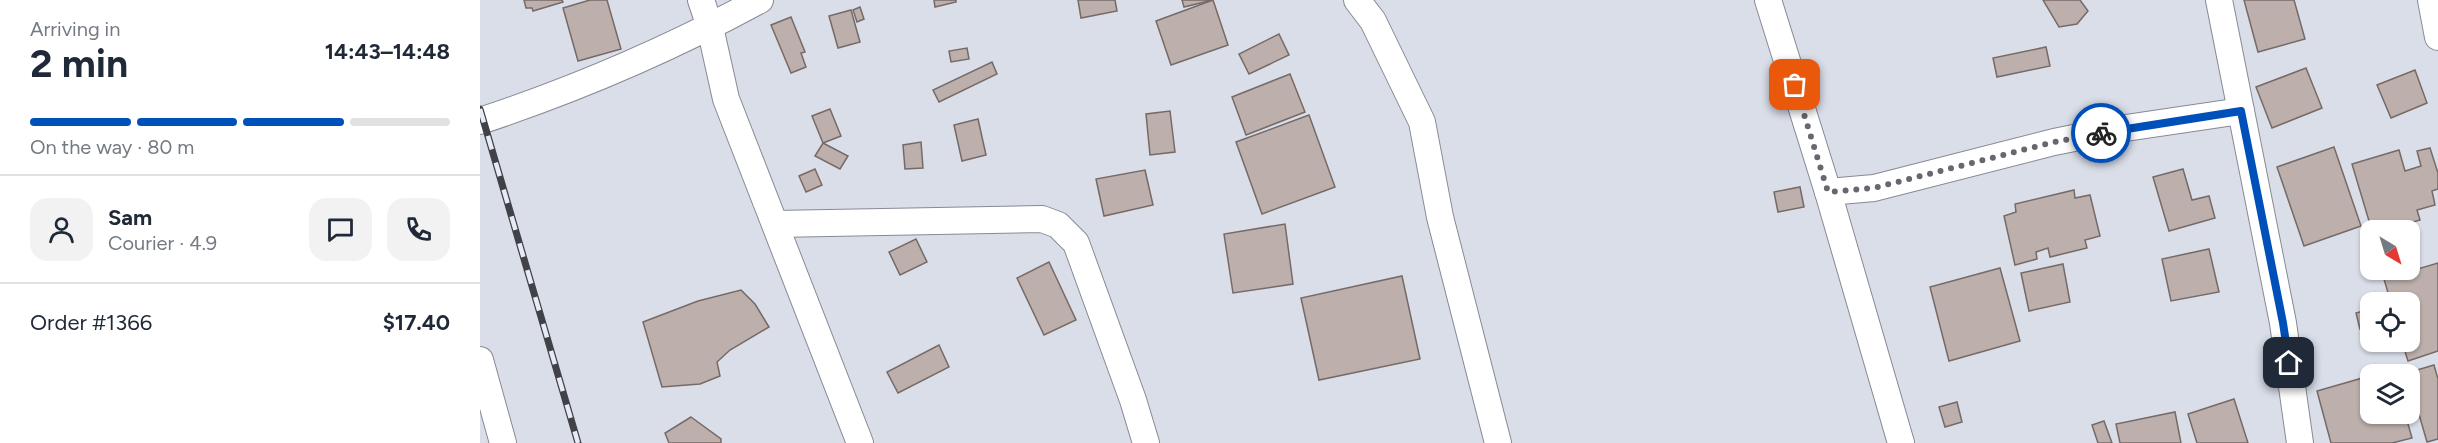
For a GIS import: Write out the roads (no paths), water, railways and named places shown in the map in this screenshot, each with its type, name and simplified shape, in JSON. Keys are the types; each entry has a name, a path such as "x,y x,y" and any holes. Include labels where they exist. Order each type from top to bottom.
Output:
{"street":[{"path":"701,0 710,27 726,99 860,443"},
{"path":"480,121 544,100 644,59 760,0"},
{"path":"1358,0 1373,21 1422,122 1440,217 1497,443"},
{"path":"1768,0 1828,192 1901,443"},
{"path":"2218,0 2283,323 2300,443"},
{"path":"2431,0 2438,36"},
{"path":"1828,192 1874,188 2054,142 2119,129 2241,111"},
{"path":"775,224 1042,219 1058,225 1076,243 1133,400 1146,443"},
{"path":"480,360 503,443"}],"railway":[{"path":"480,109 578,443"}]}
